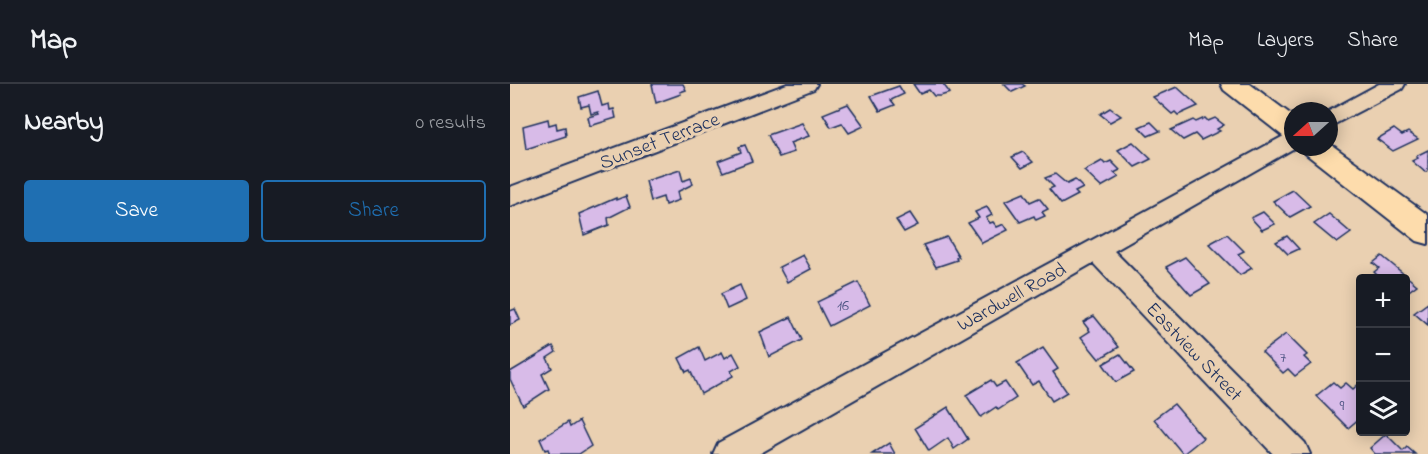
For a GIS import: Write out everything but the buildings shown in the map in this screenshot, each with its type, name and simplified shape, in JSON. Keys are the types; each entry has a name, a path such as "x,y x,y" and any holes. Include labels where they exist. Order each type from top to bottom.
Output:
{"main road":[{"path":"1233,84 1284,123"},
{"path":"1328,156 1428,232"}],"street":[{"name":"Sunset Terrace","path":"510,196 807,84"},
{"path":"1338,115 1395,84"},
{"name":"Wardwell Road","path":"729,454 1284,144"},
{"name":"Eastview Street","path":"1095,249 1294,454"}]}
